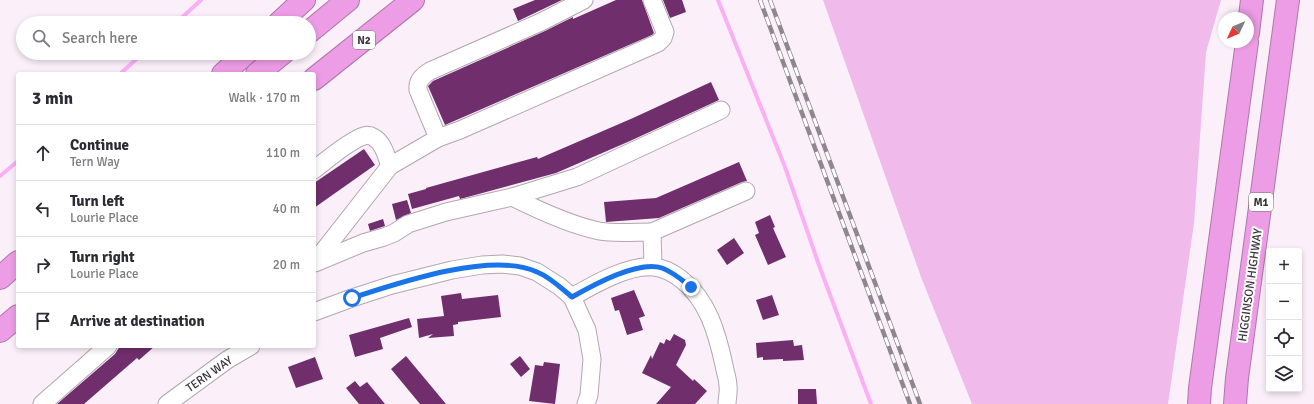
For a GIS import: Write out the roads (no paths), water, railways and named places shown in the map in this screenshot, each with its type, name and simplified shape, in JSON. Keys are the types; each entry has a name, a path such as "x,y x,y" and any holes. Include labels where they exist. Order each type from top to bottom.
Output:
{"highway":[{"path":"287,16 304,0"},
{"path":"316,26 348,0"},
{"name":"N2","path":"316,77 413,0"},
{"path":"1251,12 1252,0"},
{"name":"HIGGINSON HIGHWAY","path":"1235,404 1238,370 1288,0"},
{"path":"1199,404 1246,48"},
{"path":"225,72 238,60"},
{"path":"259,72 274,60"},
{"path":"0,278 16,264"},
{"path":"0,282 16,269"},
{"path":"0,331 16,318"}],"street":[{"path":"438,138 418,90 419,82 424,75 540,22 584,0"},
{"path":"316,260 390,166 438,138 460,130 658,43 663,38 665,32 652,0"},
{"path":"316,262 363,242 398,232 408,224 446,212 512,197 576,177 721,110"},
{"path":"316,169 365,135 372,136 379,141 384,149 390,166"},
{"path":"512,197 530,206 571,222 599,231 621,233 652,232 746,191"},
{"path":"652,232 653,266"},
{"path":"316,311 392,285 452,270 495,265 520,266 537,272 559,286 572,297 587,330 592,359 586,404"},
{"path":"572,297 596,283 633,269 653,266 662,268 676,275 691,287 701,300 712,321 722,355 728,386 727,404"},
{"path":"42,404 106,348"},
{"name":"TERN WAY","path":"167,404 227,360 248,348"}],"waterway":[{"path":"184,16 201,0"},
{"path":"718,0 785,167 820,268 871,404"},
{"path":"122,72 135,60"},
{"path":"0,176 16,163"}],"railway":[{"path":"760,0 910,404"},
{"path":"770,0 920,404"}]}
